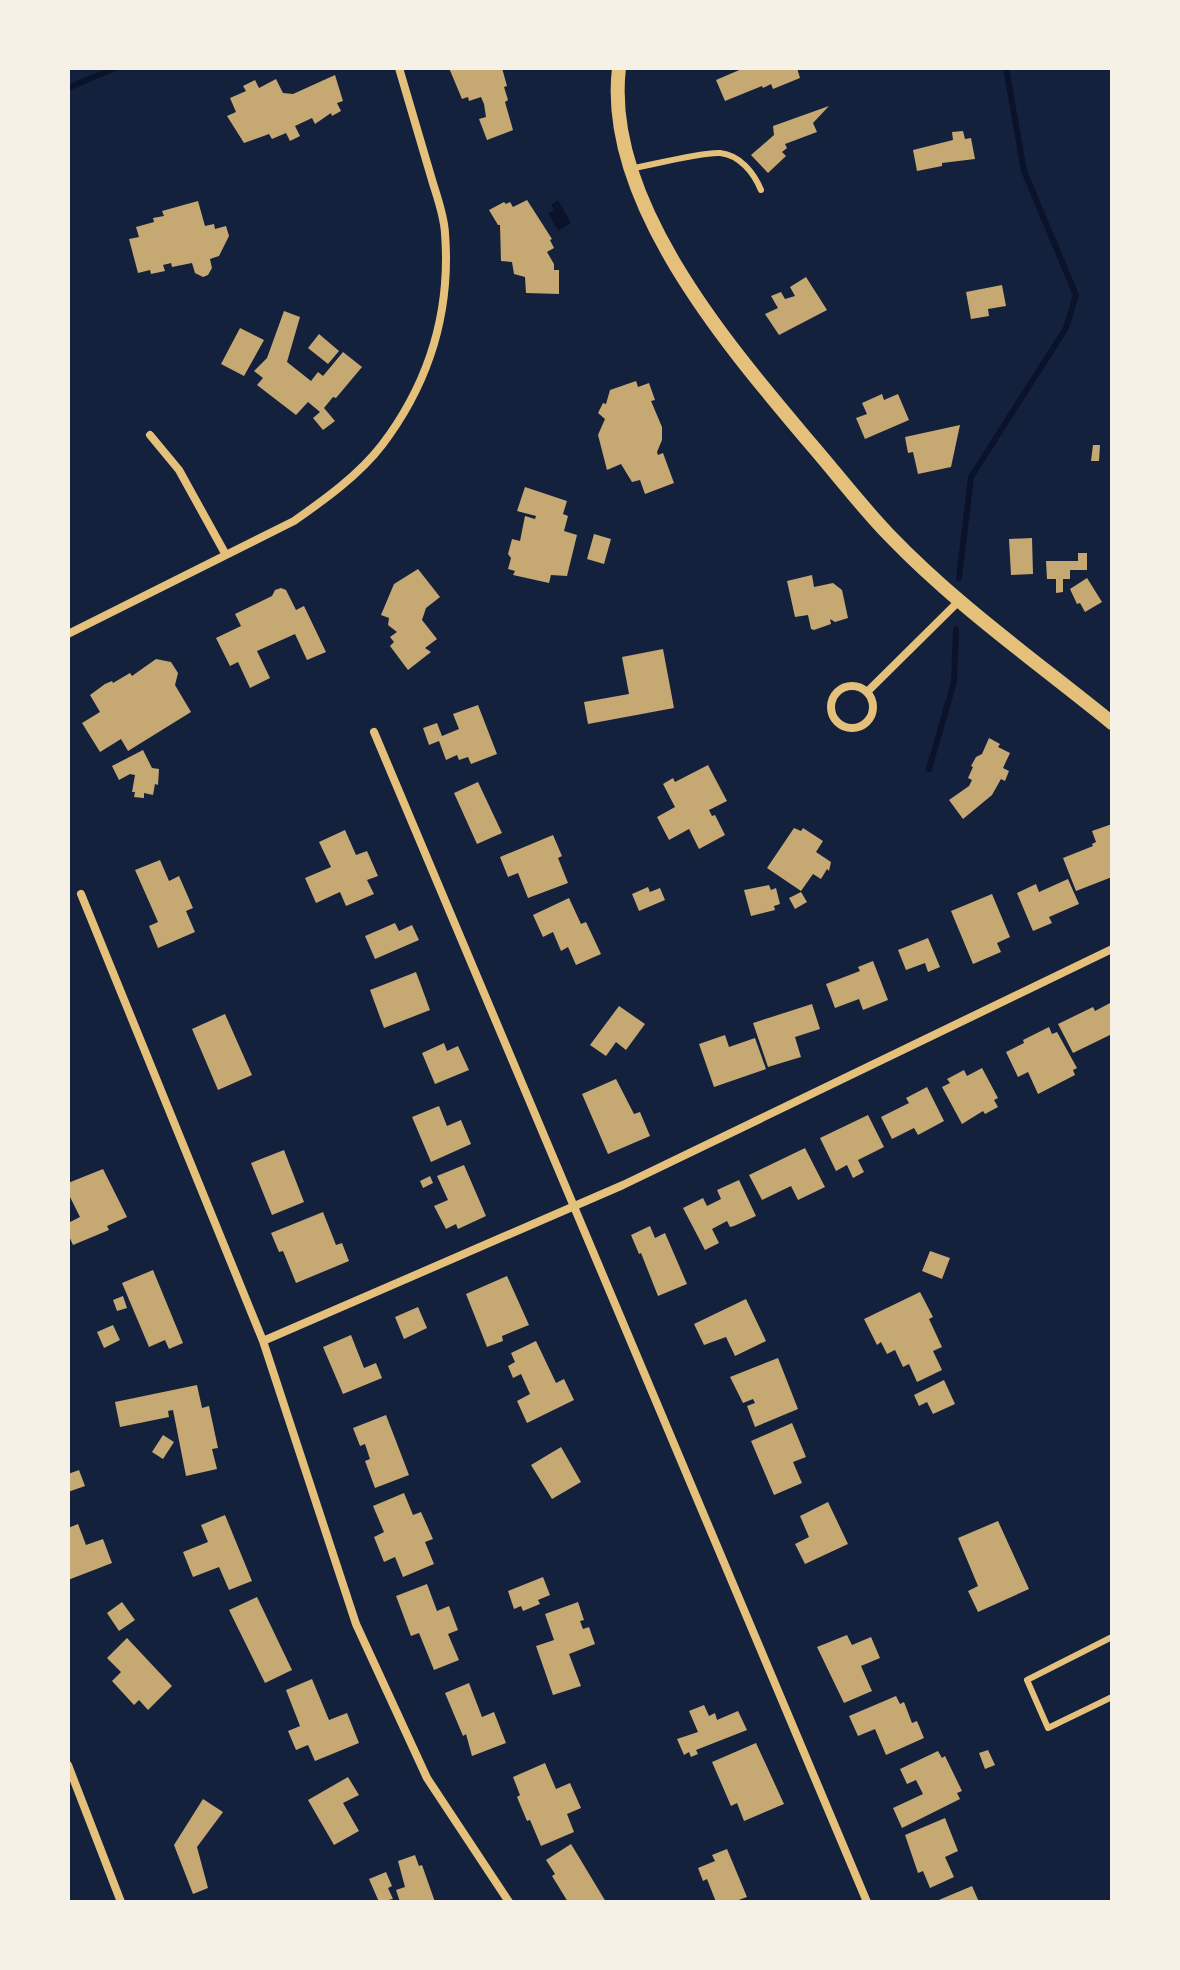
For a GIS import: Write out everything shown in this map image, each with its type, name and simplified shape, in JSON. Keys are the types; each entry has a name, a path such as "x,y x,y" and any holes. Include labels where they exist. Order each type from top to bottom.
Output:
{"street":[{"path":"68,634 294,521 326,498 380,448 403,414 434,349 445,298 445,231 399,68"},
{"path":"619,68 617,103 630,169 665,249 733,350 888,535 960,600 1112,723"},
{"path":"150,435 179,470 226,555"},
{"path":"867,692 960,600"},
{"path":"852,686 867,692 873,705 866,722 851,728 835,720 832,701 840,690 852,686"},
{"path":"374,732 867,1902"},
{"path":"81,894 263,1341 356,1624 427,1778 509,1902"},
{"path":"263,1341 573,1208 1112,949"},
{"path":"68,1765 121,1902"}],"lane":[{"path":"630,169 720,153 736,159 753,173 761,190"},
{"path":"1112,1637 1027,1680 1048,1728 1112,1697"}],"water":[{"path":"558,200 571,223 558,231 548,213 554,210 551,205"}],"building":[{"path":"449,68 502,68 507,86 504,87 508,100 505,102 513,130 487,140 479,119 486,117 481,97 469,101 468,97 462,99"},
{"path":"744,68 797,68 800,78 773,89 771,84 762,86 725,101 716,80"},
{"path":"335,75 343,101 337,103 341,111 332,116 331,113 315,124 312,118 295,126 300,136 290,141 286,133 272,139 269,134 244,143 227,116 236,112 230,98 246,91 243,86 255,80 259,88 276,79 283,93 293,94"},
{"path":"829,106 813,123 817,132 785,144 787,148 782,152 786,156 768,173 751,155 774,135 773,126"},
{"path":"963,131 965,139 971,138 975,159 942,163 942,166 917,171 913,150 953,140 952,132"},
{"path":"527,200 552,239 554,248 547,252 554,270 559,270 559,294 526,293 525,277 514,274 512,262 501,261 500,225 489,210 504,202 510,202 513,207"},
{"path":"198,201 205,226 214,224 215,229 226,226 229,236 219,256 210,259 212,268 208,275 203,277 195,273 192,263 172,267 171,263 163,265 165,271 138,273 129,239 139,237 136,227 164,216 162,211"},
{"path":"806,277 827,310 779,335 765,314 778,308 771,296 781,292 785,299 795,296 790,287"},
{"path":"1002,285 1006,306 988,309 989,316 971,319 966,292"},
{"path":"284,311 300,317 287,362 311,381 318,372 323,376 343,352 362,367 324,408 335,421 323,430 313,418 320,412 308,402 296,415 257,385 263,378 254,371 267,358"},
{"path":"240,328 264,340 244,376 221,364"},
{"path":"319,334 339,351 328,364 308,348"},
{"path":"636,381 638,387 649,383 655,400 651,401 662,427 662,440 657,452 658,455 663,453 674,483 645,494 640,480 632,482 621,464 607,470 598,435 605,419 598,413 603,403 606,404 610,390"},
{"path":"882,394 884,400 898,394 909,420 865,439 856,418 867,414 862,403"},
{"path":"960,425 951,467 918,474 913,452 908,453 905,437"},
{"path":"1093,445 1100,445 1099,461 1091,461"},
{"path":"525,487 567,501 563,514 568,516 564,531 577,535 567,576 551,575 549,583 513,575 515,571 508,569 512,539 520,541 525,516 535,519 536,516 517,511"},
{"path":"594,534 611,539 604,564 587,559"},
{"path":"1032,538 1033,574 1011,575 1009,539"},
{"path":"1078,553 1087,553 1087,570 1070,570 1070,579 1063,579 1063,592 1056,593 1056,579 1047,579 1046,561 1078,561"},
{"path":"418,569 440,597 426,608 422,620 437,639 425,648 431,652 408,670 390,646 394,642 390,637 397,632 388,625 389,618 381,615 394,584"},
{"path":"812,575 814,587 833,583 842,590 848,618 835,622 830,619 831,624 814,630 811,629 808,615 795,617 787,581"},
{"path":"1087,578 1102,602 1085,612 1070,589"},
{"path":"275,590 286,590 296,610 304,606 326,652 307,660 295,634 257,651 270,678 250,688 238,662 230,666 216,638 241,626 235,614 272,596"},
{"path":"663,649 674,708 588,724 584,702 629,694 622,657"},
{"path":"156,659 171,662 178,673 175,685 191,712 128,751 121,739 100,752 82,723 100,712 90,695 105,684 130,673 132,676"},
{"path":"478,705 497,754 471,764 468,757 459,760 457,755 446,760 439,741 429,745 423,728 437,723 442,736 459,729 453,714"},
{"path":"989,738 1010,753 1003,768 1009,771 1005,781 1001,779 992,795 963,819 949,800 969,786 971,766 982,754"},
{"path":"143,750 152,768 159,769 158,785 155,784 153,795 144,793 144,798 134,797 135,792 132,792 135,775 130,774 119,780 112,766"},
{"path":"708,765 727,801 709,810 725,835 699,849 689,829 669,840 657,817 675,807 663,784 673,778 675,782"},
{"path":"478,782 502,833 477,844 454,793"},
{"path":"1112,824 1112,877 1076,891 1063,858 1093,846 1096,842 1092,831"},
{"path":"794,828 801,831 803,828 823,841 816,852 831,862 829,871 827,869 821,879 813,874 801,891 767,868"},
{"path":"345,830 356,855 367,851 378,876 367,880 374,894 346,906 340,892 316,903 305,878 331,867 319,842"},
{"path":"553,835 568,883 528,898 518,873 508,877 500,857"},
{"path":"160,860 169,881 179,876 193,908 186,911 195,932 158,948 149,926 158,922 135,870"},
{"path":"1068,879 1079,904 1049,917 1052,923 1033,931 1017,893 1036,884 1039,892"},
{"path":"769,885 771,890 776,888 780,904 774,906 775,910 751,916 744,890"},
{"path":"648,887 650,892 660,888 665,900 639,911 632,894"},
{"path":"801,892 807,902 795,909 789,898"},
{"path":"992,894 1010,937 997,943 1001,952 973,964 951,911"},
{"path":"569,898 581,924 586,922 601,954 576,965 568,947 561,951 553,932 543,937 533,915"},
{"path":"395,923 399,931 412,925 419,940 375,959 365,936"},
{"path":"928,938 940,967 928,972 925,963 906,970 898,950"},
{"path":"873,961 888,1000 863,1010 859,999 835,1008 826,984 860,971 858,967"},
{"path":"416,972 430,1010 384,1028 370,990"},
{"path":"1112,1002 1112,1034 1073,1053 1058,1024 1093,1007 1095,1011"},
{"path":"812,1004 820,1029 795,1037 801,1057 768,1067 753,1023"},
{"path":"619,1006 645,1024 626,1050 616,1042 606,1056 590,1045"},
{"path":"225,1014 252,1075 218,1090 192,1029"},
{"path":"1049,1027 1052,1034 1057,1032 1077,1068 1073,1070 1075,1075 1038,1094 1028,1072 1018,1077 1006,1052"},
{"path":"725,1035 729,1047 755,1038 766,1069 714,1087 699,1044"},
{"path":"444,1043 447,1051 458,1046 469,1070 435,1084 422,1053"},
{"path":"982,1068 998,1098 994,1100 998,1107 985,1114 983,1111 962,1124 942,1087 950,1083 947,1079 964,1070 967,1076"},
{"path":"616,1079 634,1114 640,1112 650,1136 608,1154 582,1094"},
{"path":"927,1087 944,1121 918,1135 914,1128 892,1139 881,1117 909,1103 906,1098"},
{"path":"439,1106 447,1126 461,1120 471,1144 431,1162 412,1117"},
{"path":"868,1115 884,1147 858,1160 864,1172 853,1178 847,1165 836,1171 820,1138"},
{"path":"805,1148 825,1187 798,1200 791,1186 762,1200 749,1175"},
{"path":"284,1150 304,1202 272,1215 251,1163"},
{"path":"464,1165 486,1216 458,1229 456,1224 446,1229 434,1206 448,1200 437,1176"},
{"path":"103,1169 127,1217 107,1226 109,1230 73,1245 68,1234 68,1223 80,1217 68,1198 68,1183"},
{"path":"430,1176 433,1183 423,1188 420,1181"},
{"path":"739,1180 756,1216 730,1227 727,1221 712,1229 719,1243 705,1250 683,1208 703,1198 707,1206 721,1199 717,1190"},
{"path":"323,1212 336,1245 342,1243 349,1261 296,1283 283,1251 279,1252 271,1233"},
{"path":"650,1226 655,1238 665,1233 687,1284 658,1296 631,1235"},
{"path":"930,1251 950,1258 942,1279 922,1271"},
{"path":"153,1270 183,1343 169,1349 165,1340 149,1347 122,1283"},
{"path":"507,1276 529,1325 502,1336 503,1341 487,1347 466,1294"},
{"path":"920,1292 933,1317 929,1319 942,1347 933,1351 942,1370 917,1382 909,1364 903,1367 895,1350 887,1354 881,1342 877,1345 864,1319"},
{"path":"123,1296 127,1308 117,1311 113,1300"},
{"path":"746,1299 766,1341 735,1356 726,1337 704,1345 694,1324"},
{"path":"418,1307 427,1328 404,1339 395,1317"},
{"path":"113,1325 120,1340 104,1348 97,1332"},
{"path":"351,1335 364,1368 376,1363 382,1378 343,1394 323,1347"},
{"path":"536,1341 556,1383 564,1379 574,1400 527,1423 517,1401 530,1394 521,1374 513,1378 508,1366 515,1362 511,1353"},
{"path":"778,1358 798,1409 755,1427 747,1406 755,1403 753,1399 743,1403 730,1377"},
{"path":"944,1380 955,1404 933,1414 927,1402 919,1406 914,1395"},
{"path":"197,1385 202,1408 209,1406 218,1448 212,1449 217,1469 186,1476 173,1410 168,1411 169,1417 120,1427 115,1402"},
{"path":"386,1415 409,1475 375,1488 365,1461 370,1459 365,1444 360,1446 353,1428"},
{"path":"792,1423 806,1457 793,1462 802,1483 774,1495 751,1441"},
{"path":"163,1435 174,1442 163,1459 152,1452"},
{"path":"561,1447 581,1482 552,1499 531,1465"},
{"path":"79,1470 85,1486 68,1492 68,1474"},
{"path":"404,1493 413,1515 421,1512 433,1539 425,1542 434,1564 403,1577 395,1557 384,1562 374,1537 384,1532 373,1506"},
{"path":"828,1502 848,1544 805,1564 795,1544 809,1537 800,1516"},
{"path":"225,1515 252,1581 229,1590 219,1567 193,1577 183,1552 208,1542 201,1525"},
{"path":"998,1521 1029,1589 978,1612 968,1591 978,1586 958,1538"},
{"path":"78,1524 86,1545 103,1539 112,1563 68,1580 68,1528"},
{"path":"543,1577 550,1595 538,1600 540,1604 523,1611 521,1606 514,1609 508,1591"},
{"path":"427,1584 437,1611 449,1606 458,1630 448,1634 459,1660 434,1670 419,1633 411,1636 396,1596"},
{"path":"257,1597 292,1670 265,1683 229,1610"},
{"path":"122,1602 135,1620 119,1631 107,1613"},
{"path":"578,1602 584,1620 580,1621 583,1629 589,1627 595,1644 569,1654 581,1686 553,1695 536,1646 554,1640 545,1614"},
{"path":"847,1635 852,1645 871,1637 880,1658 861,1666 872,1691 844,1703 817,1647"},
{"path":"127,1638 172,1686 148,1710 139,1700 134,1705 112,1681 121,1672 107,1658"},
{"path":"312,1679 329,1720 347,1713 359,1743 315,1761 308,1745 296,1750 288,1731 300,1726 286,1690"},
{"path":"469,1683 482,1717 494,1712 506,1743 472,1756 466,1734 463,1736 445,1693"},
{"path":"896,1696 900,1704 904,1702 912,1723 917,1721 924,1738 886,1755 875,1729 858,1736 849,1716"},
{"path":"704,1705 709,1716 715,1713 717,1720 738,1711 747,1730 696,1750 698,1754 691,1757 689,1752 684,1755 677,1739 698,1732 689,1711"},
{"path":"756,1743 784,1804 744,1821 737,1803 731,1806 712,1762"},
{"path":"988,1750 995,1765 985,1769 979,1753"},
{"path":"938,1751 942,1758 945,1756 962,1791 957,1793 960,1799 902,1828 893,1808 923,1794 916,1780 907,1784 900,1769"},
{"path":"545,1763 556,1789 570,1783 581,1808 567,1814 574,1832 541,1846 517,1797 520,1795 513,1777"},
{"path":"348,1777 359,1795 343,1803 359,1831 334,1845 308,1800"},
{"path":"203,1799 223,1812 197,1847 208,1888 193,1894 174,1845"},
{"path":"945,1818 958,1851 945,1857 954,1877 930,1888 923,1871 918,1873 905,1835"},
{"path":"571,1844 606,1902 568,1902 552,1876 555,1874 546,1860"},
{"path":"727,1849 747,1897 733,1902 716,1902 707,1879 703,1881 698,1868 715,1861 712,1855"},
{"path":"415,1855 419,1866 422,1865 435,1902 400,1902 396,1890 405,1887 398,1861"},
{"path":"386,1872 393,1899 379,1902 369,1879"},
{"path":"972,1886 979,1902 934,1902"}],"waterway":[{"path":"68,88 115,68"},
{"path":"959,578 971,477 1066,328 1076,295 1024,171 1006,68"},
{"path":"929,769 954,682 956,629"}]}
